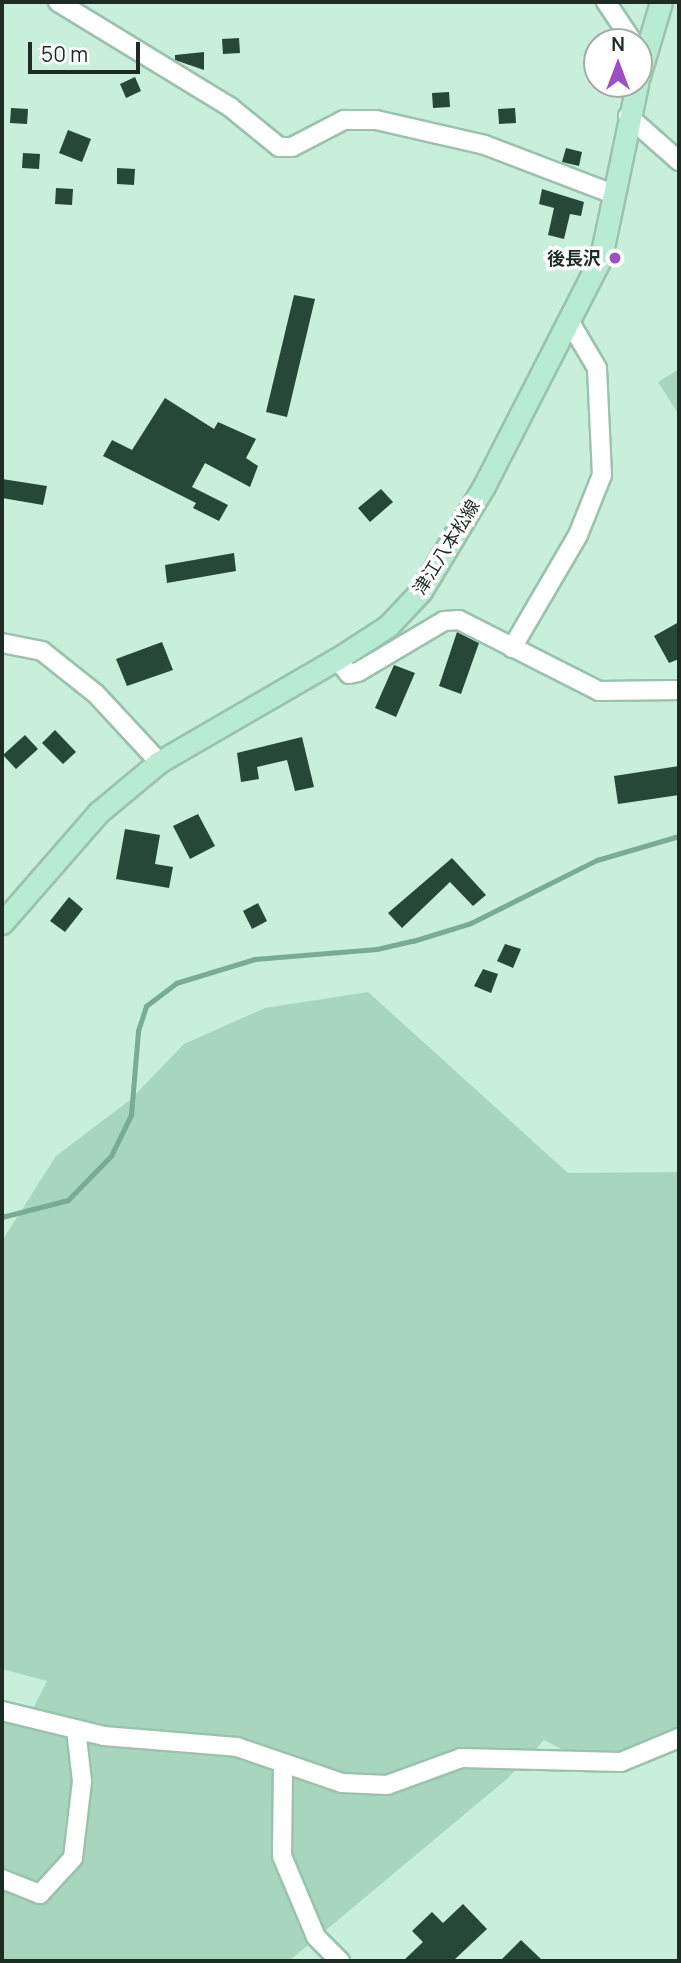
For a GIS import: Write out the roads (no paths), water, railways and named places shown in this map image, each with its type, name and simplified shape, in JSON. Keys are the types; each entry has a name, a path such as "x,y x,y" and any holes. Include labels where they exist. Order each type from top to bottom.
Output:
{"main road":[{"path":"650,28 661,2"},
{"name":"津江八本松線","path":"2,923 99,812 159,762 337,659 388,626 421,591 571,324 601,257 633,98"}],"street":[{"path":"58,2 230,107 279,147 292,147 344,120 376,120 485,145 613,194"},
{"path":"606,2 622,28"},
{"path":"628,117 679,162"},
{"path":"512,648 578,535 601,475 597,368 571,324"},
{"path":"337,659 349,674 358,672 444,621 459,620 599,691 679,690"},
{"path":"2,643 42,651 96,694 159,762"},
{"path":"2,1711 104,1736 213,1743 342,1783 387,1785 461,1758 621,1762 679,1738"},
{"path":"2,1879 40,1894 73,1858 82,1780 76,1728"},
{"path":"283,1764 282,1856 316,1937 340,1961"}],"waterway":[{"path":"2,1217 68,1200 111,1156 131,1115 138,1031 146,1006 176,983 255,959 377,949 413,941 471,923 597,860 679,836"}],"place":[{"name":"後長沢","path":"615,258"}]}
